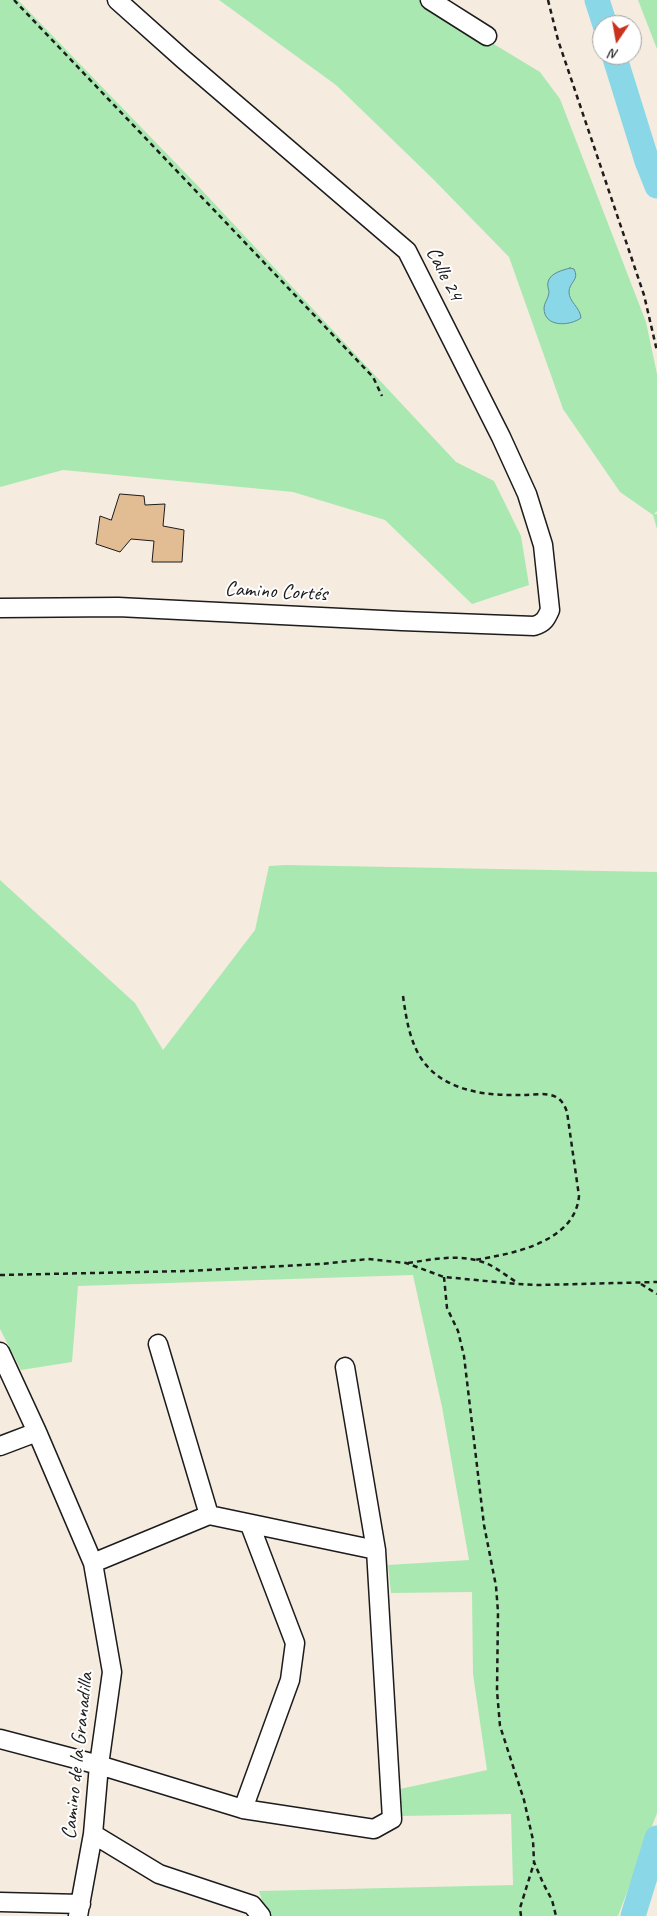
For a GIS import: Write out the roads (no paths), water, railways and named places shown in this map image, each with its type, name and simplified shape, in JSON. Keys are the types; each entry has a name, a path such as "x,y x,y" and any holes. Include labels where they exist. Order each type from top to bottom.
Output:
{"street":[{"name":"Calle 24","path":"117,0 407,251 501,437 527,494 543,545 550,601 547,618"},
{"path":"430,0 487,36"},
{"name":"Camino Cortés","path":"0,608 118,607 402,629 534,626 542,623 547,618"},
{"path":"158,1344 209,1516"},
{"name":"Camino de la Granadilla","path":"0,1352 93,1562 112,1672 99,1765 93,1834 80,1910"},
{"path":"0,1739 99,1765 243,1808 374,1829 392,1819 376,1550 345,1367"},
{"path":"0,1446 37,1432"},
{"path":"93,1562 209,1516 376,1550"},
{"path":"243,1808 290,1680 295,1643 250,1525"},
{"path":"93,1834 159,1874 252,1905 261,1916"},
{"path":"0,1902 80,1910"}],"water":[{"path":"570,268 574,269 576,276 569,289 569,296 579,311 581,318 571,323 558,324 548,319 545,314 544,308 549,293 548,282 554,274"}],"waterway":[{"path":"597,0 602,15"},
{"path":"617,65 647,161 657,186"},
{"path":"633,1916 657,1838"}]}
